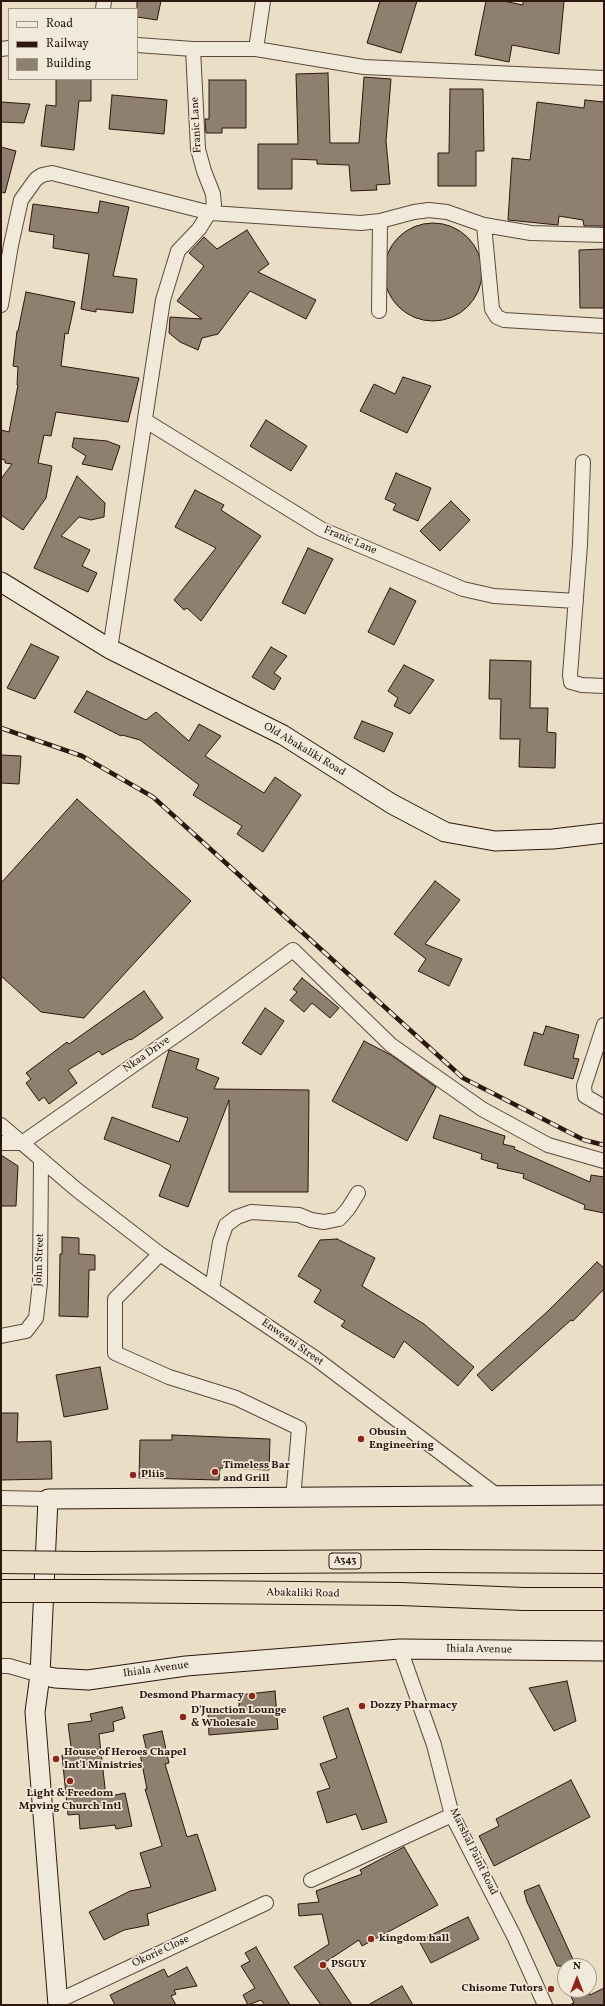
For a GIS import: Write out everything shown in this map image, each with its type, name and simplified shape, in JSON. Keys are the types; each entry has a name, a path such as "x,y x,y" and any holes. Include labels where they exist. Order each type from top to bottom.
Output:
{"highway":[{"name":"A343","path":"1,1562 86,1563 428,1560 604,1562"},
{"name":"Abakaliki Road","path":"1,1592 91,1591 401,1594 524,1599 604,1599"}],"main road":[{"name":"Old Abakaliki Road","path":"1,582 110,650 283,735 392,804 445,832 495,841 553,838 604,833"},
{"path":"58,2003 35,1712 40,1675 48,1499 293,1499 604,1495"},
{"name":"Ihiala Avenue","path":"40,1675 56,1678 88,1680 186,1666 400,1649 604,1652"}],"street":[{"path":"256,49 263,1"},
{"path":"138,45 192,49 256,49 364,67 604,78"},
{"name":"Franic Lane","path":"110,650 139,454 146,421 163,300 178,251 199,229 211,213 214,205 214,194 199,158 192,49"},
{"path":"1,305 11,245 21,200 36,179 42,175 52,174 211,213 361,223 380,221 414,212 429,210 447,212 484,225 531,232 604,235"},
{"path":"379,311 380,221"},
{"path":"484,225 492,309 497,317 504,320 604,326"},
{"name":"Franic Lane","path":"146,421 321,529 463,589 494,596 576,601"},
{"path":"583,462 576,601 570,675 572,682 582,685 604,686"},
{"name":"Nkaa Drive","path":"22,1142 192,1024 293,950 391,1045 482,1109 548,1145 604,1161"},
{"path":"604,1025 584,1086 585,1096 604,1107"},
{"name":"Enweani Street","path":"1,1125 41,1159 160,1254 315,1358 499,1497"},
{"path":"1,1143 22,1142"},
{"name":"John Street","path":"1,1336 26,1331 36,1318 40,1283 41,1159"},
{"path":"212,1289 220,1242 226,1225 236,1217 251,1212 273,1213 299,1215 311,1220 324,1222 339,1219 348,1209 358,1193"},
{"path":"160,1254 115,1299 114,1353 169,1377 236,1398 299,1428 293,1499"},
{"path":"1,1498 48,1499"},
{"name":"Marshal Paint Road","path":"400,1649 434,1745 452,1815 514,1936 545,2005"},
{"path":"1,1666 9,1666 40,1675"},
{"path":"311,1880 452,1815"},
{"name":"Okorie Close","path":"58,2003 266,1903"}],"building":[{"path":"137,1 161,1 157,20 138,17"},
{"path":"380,1 417,1 401,53 367,43"},
{"path":"486,1 503,1 523,5 523,1 564,1 559,54 512,45 509,62 475,55"},
{"path":"328,73 330,143 359,143 364,77 391,79 386,141 390,184 376,185 377,190 351,191 349,165 317,164 317,160 292,159 292,189 258,189 258,144 298,144 296,74"},
{"path":"56,80 91,80 91,101 79,101 74,150 41,146 46,105 56,106"},
{"path":"209,80 246,80 246,128 222,128 222,133 206,133 205,119 209,119"},
{"path":"450,89 483,89 484,151 476,151 476,186 438,186 438,153 449,153"},
{"path":"112,95 167,100 164,134 109,129"},
{"path":"585,100 604,102 604,226 584,226 583,220 559,216 558,225 508,220 512,158 530,160 537,102 584,108"},
{"path":"1,102 30,104 24,123 1,122"},
{"path":"1,147 16,151 5,193 1,192"},
{"path":"100,201 129,207 113,276 137,279 133,313 96,309 96,312 81,309 89,254 53,248 54,235 29,231 33,204 98,213"},
{"path":"433,223 443,224 460,231 474,245 481,262 481,282 474,299 460,313 443,320 433,321 423,320 406,313 392,299 385,282 384,272 385,262 392,245 406,231 423,224"},
{"path":"247,230 269,264 258,272 316,300 306,319 250,291 218,334 202,338 198,350 180,342 169,333 170,317 202,319 177,301 204,266 189,253 204,237 217,249"},
{"path":"604,249 604,308 580,308 579,250"},
{"path":"26,292 75,302 68,334 65,333 61,366 139,378 128,422 56,412 51,436 44,435 38,463 52,466 46,498 23,530 1,515 1,479 12,464 5,463 5,460 1,459 1,430 9,432 18,385 18,367 13,366 17,331"},
{"path":"403,377 431,386 407,433 360,411 374,384 395,394"},
{"path":"266,420 307,446 291,471 250,446"},
{"path":"74,438 107,441 120,446 112,470 82,464 86,456 72,447"},
{"path":"396,473 431,488 418,521 393,510 396,504 385,499"},
{"path":"77,476 105,503 104,517 91,520 79,517 61,536 90,550 82,566 97,573 88,592 34,568"},
{"path":"195,490 224,505 221,510 261,536 201,621 187,608 184,610 174,600 216,548 175,527"},
{"path":"451,501 470,520 440,551 420,531"},
{"path":"308,548 333,559 305,614 282,603"},
{"path":"390,588 416,601 394,645 368,632"},
{"path":"31,644 59,657 35,699 7,688"},
{"path":"271,647 287,656 274,673 281,678 274,690 252,677"},
{"path":"490,660 531,661 530,708 548,708 547,732 556,733 555,768 519,767 520,739 500,739 501,699 489,699"},
{"path":"404,665 434,680 410,714 394,706 398,698 388,691"},
{"path":"87,691 146,720 156,712 189,741 199,724 221,736 205,756 264,793 275,777 301,795 263,852 237,834 242,826 193,795 199,785 140,740 121,736 74,712"},
{"path":"362,721 393,733 384,752 354,738"},
{"path":"1,755 21,756 19,784 1,783"},
{"path":"77,799 191,901 84,1018 41,1012 1,976 1,883"},
{"path":"435,881 460,900 425,944 462,959 449,986 418,971 426,959 394,934"},
{"path":"302,978 339,1008 330,1018 312,1003 304,1012 290,1000 297,992 293,989"},
{"path":"144,991 163,1018 131,1040 130,1039 102,1055 99,1051 68,1070 77,1083 49,1104 44,1097 39,1101 26,1083 31,1079 26,1073 67,1042 69,1044"},
{"path":"265,1008 284,1021 261,1055 242,1043"},
{"path":"546,1026 579,1035 573,1058 579,1059 573,1079 524,1065 534,1032 543,1035"},
{"path":"364,1041 391,1055 436,1087 407,1141 332,1101"},
{"path":"169,1050 199,1059 196,1069 219,1078 214,1089 309,1090 308,1192 229,1192 229,1100 188,1207 159,1196 171,1165 104,1139 112,1117 179,1142 188,1118 152,1107"},
{"path":"440,1115 505,1136 503,1144 515,1147 514,1149 590,1182 591,1175 604,1177 604,1213 584,1209 585,1205 523,1178 524,1174 497,1168 498,1164 481,1159 482,1154 433,1138"},
{"path":"1,1155 18,1166 16,1206 1,1206"},
{"path":"62,1237 79,1238 79,1254 95,1255 95,1270 89,1270 88,1317 59,1316 60,1254 62,1254"},
{"path":"337,1239 375,1258 362,1286 424,1324 474,1367 458,1386 404,1341 394,1358 341,1326 345,1321 314,1302 321,1290 298,1276 320,1240"},
{"path":"597,1262 604,1268 604,1289 573,1321 571,1320 492,1391 477,1375 548,1311"},
{"path":"100,1367 108,1409 64,1417 56,1375"},
{"path":"1,1413 18,1413 17,1442 51,1441 52,1479 1,1480"},
{"path":"172,1435 270,1439 269,1470 220,1468 219,1480 139,1478 140,1440 172,1440"},
{"path":"567,1681 576,1721 554,1731 529,1688"},
{"path":"275,1691 278,1729 209,1735 208,1714 239,1711 239,1695"},
{"path":"122,1707 125,1718 113,1722 114,1731 99,1734 106,1797 125,1793 132,1826 116,1829 115,1825 80,1829 79,1814 68,1815 62,1755 72,1754 68,1724 92,1721 90,1714"},
{"path":"348,1708 387,1822 362,1830 356,1814 327,1823 317,1792 330,1788 320,1764 337,1758 323,1717"},
{"path":"162,1731 169,1763 165,1764 187,1837 197,1834 216,1890 147,1914 149,1925 124,1930 104,1940 89,1912 130,1891 151,1887 140,1853 162,1846 145,1789 147,1789 140,1754 147,1752 143,1735"},
{"path":"571,1780 590,1817 494,1866 479,1836 499,1826 496,1819"},
{"path":"404,1847 438,1905 362,1946 359,1940 324,1963 352,2005 321,2005 294,1967 329,1944 322,1914 299,1916 298,1904 319,1902 316,1891 362,1874 360,1870"},
{"path":"539,1885 572,1958 557,1958 557,1966 527,1902 524,1891"},
{"path":"468,1917 479,1939 431,1963 419,1941"},
{"path":"256,1947 290,2005 265,2005 261,2000 248,2005 243,1995 255,1988 241,1966 250,1961 245,1953"},
{"path":"187,1967 197,1986 174,1990 176,1994 171,1996 176,2005 115,2005 110,1995 164,1969 168,1977"},
{"path":"402,1986 413,2005 368,2005"},
{"path":"604,1988 604,2005 569,2005 574,2003 572,1998 597,1998 597,1992"}],"railway":[{"path":"1,728 82,756 153,797 463,1078 584,1140 604,1145"}],"place":[{"name":"Obusin Engineering","path":"361,1439"},
{"name":"Timeless Bar and Grill","path":"215,1472"},
{"name":"Pliis","path":"133,1475"},
{"name":"Desmond Pharmacy","path":"252,1696"},
{"name":"Dozzy Pharmacy","path":"362,1706"},
{"name":"D'Junction Lounge & Wholesale","path":"183,1717"},
{"name":"House of Heroes Chapel Int'l Ministries","path":"56,1759"},
{"name":"Light & Freedom Mpving Church Intl","path":"70,1781"},
{"name":"kingdom hall","path":"371,1939"},
{"name":"PSGUY","path":"323,1965"},
{"name":"Chisome Tutors","path":"551,1989"}]}
